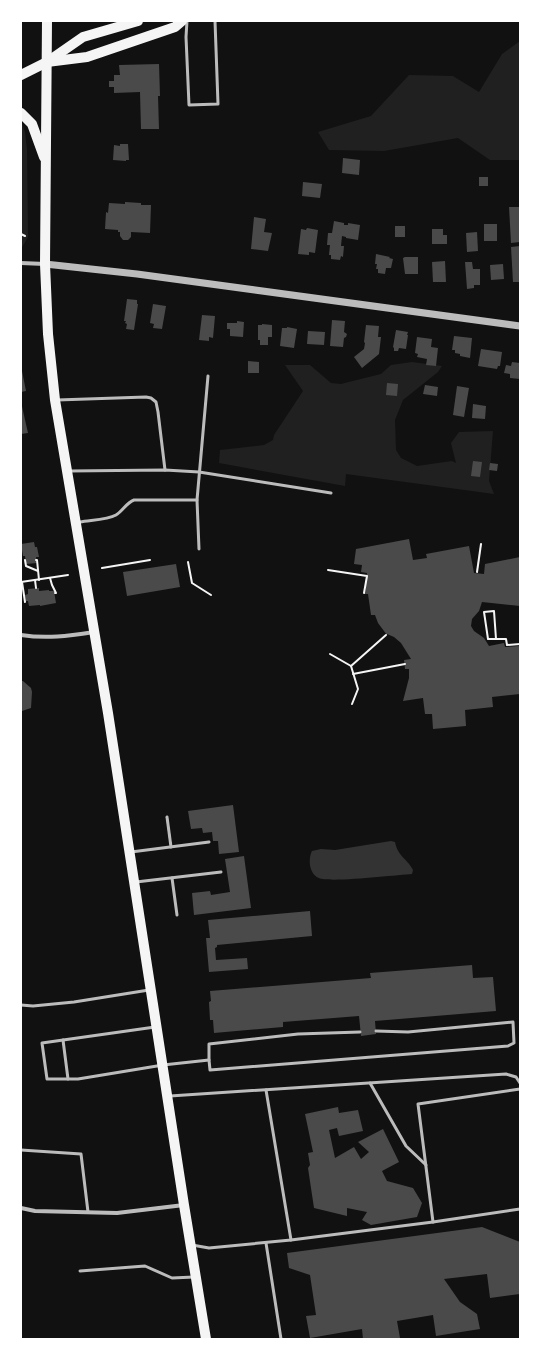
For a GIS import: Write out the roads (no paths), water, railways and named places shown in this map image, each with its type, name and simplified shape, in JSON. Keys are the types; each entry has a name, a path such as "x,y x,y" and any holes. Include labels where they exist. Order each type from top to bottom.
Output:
{"main road":[{"path":"47,21 45,264 48,334 55,400 95,632 206,1339"},
{"path":"21,75 47,62 83,38 138,21"},
{"path":"47,62 87,57 174,26 182,21"},
{"path":"21,113 32,124 46,164"}],"street":[{"path":"21,263 45,264 137,274 520,326"},
{"path":"21,635 50,637 95,632"},
{"path":"21,1208 35,1211 117,1213 184,1204"}],"lane":[{"path":"187,21 186,37 189,105 218,104 215,21"},
{"path":"199,549 197,500 208,376"},
{"path":"55,400 151,398 156,402 158,412 165,470"},
{"path":"67,471 165,470 200,472 332,493"},
{"path":"80,522 112,517 123,510 128,503 134,500 197,500"},
{"path":"167,817 171,847"},
{"path":"129,853 209,842"},
{"path":"134,882 221,872"},
{"path":"172,878 177,915"},
{"path":"21,1005 33,1006 74,1002 151,989"},
{"path":"360,1032 298,1034 209,1044 208,1060 210,1070 508,1046 514,1042 513,1022 408,1032 376,1031"},
{"path":"157,1027 42,1043 46,1079 78,1079 163,1065 208,1060"},
{"path":"63,1040 68,1079"},
{"path":"167,1096 506,1074 516,1077 520,1082"},
{"path":"370,1083 406,1146 426,1165"},
{"path":"433,1222 418,1104 520,1089"},
{"path":"266,1090 291,1240"},
{"path":"21,1150 81,1154 88,1212"},
{"path":"191,1244 209,1248 266,1243 433,1222 520,1209"},
{"path":"266,1243 282,1339"},
{"path":"80,1271 146,1266 172,1278 196,1276"}]}
